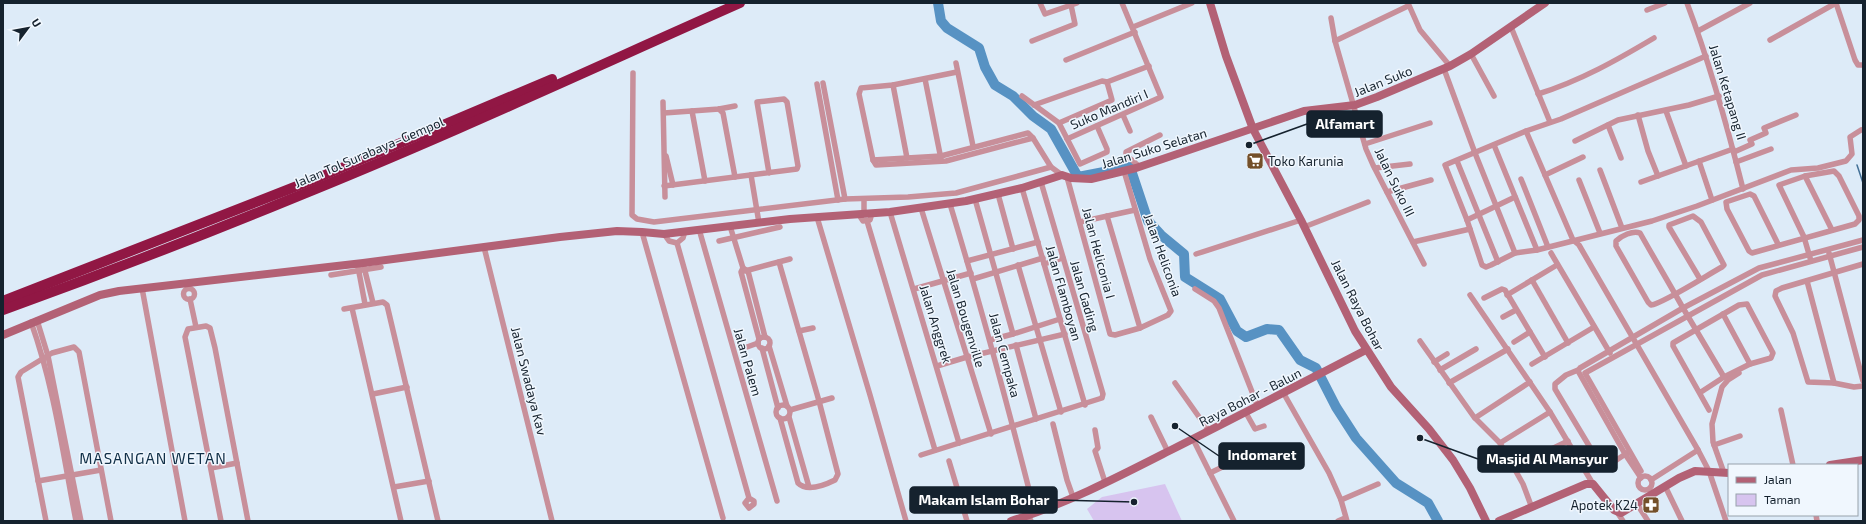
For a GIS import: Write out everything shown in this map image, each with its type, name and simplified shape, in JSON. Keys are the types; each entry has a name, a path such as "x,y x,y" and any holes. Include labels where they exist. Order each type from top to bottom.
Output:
{"highway":[{"name":"Jalan Tol Surabaya–Gempol","path":"3,301 217,218 419,136 633,44 723,3"},
{"name":"Jalan Tol Surabaya–Gempol","path":"3,310 121,267 292,199 476,120 740,3"}],"street":[{"path":"1040,3 1045,14 1077,3"},
{"path":"1034,105 1102,81 1108,82 1149,66 1122,3"},
{"path":"1066,60 1192,3"},
{"name":"Jalan Raya Bohar","path":"1209,3 1226,56 1253,129 1303,223 1355,331 1391,387 1449,454 1470,488 1486,521"},
{"name":"Jalan Suko","path":"1253,129 1304,111 1354,106 1447,67 1471,54 1510,27 1535,6 1545,3"},
{"path":"1647,10 1665,3"},
{"name":"Jalan Ketapang II","path":"1687,3 1698,31 1719,96 1743,188"},
{"path":"1698,31 1750,3"},
{"path":"1770,40 1836,3 1855,60 1858,65 1863,65"},
{"path":"1032,41 1075,24 1071,5"},
{"path":"1336,40 1408,5 1420,30 1447,67 1475,153 1515,253"},
{"name":"Jalan Suko III","path":"1331,18 1365,144 1375,168 1424,264"},
{"path":"1510,27 1550,122"},
{"path":"1538,94 1561,87 1592,73 1654,38"},
{"path":"1471,54 1494,96"},
{"path":"1706,56 1561,119 1526,131 1445,165 1467,220 1482,265 1486,267 1515,253 1537,250 1652,221 1791,170 1818,168 1848,159 1853,151 1850,137 1861,130"},
{"path":"956,63 973,146"},
{"name":"Suko Mandiri I","path":"1067,138 1160,99 1161,96 1149,66"},
{"path":"957,72 893,85 863,87 859,92 873,160 879,166 941,162 1033,138"},
{"path":"633,73 632,215 634,217 654,222 758,216 817,217 865,215 950,204 998,194 1065,176"},
{"path":"925,78 941,162"},
{"path":"1059,123 1112,100 1108,82"},
{"path":"823,83 845,199"},
{"path":"817,84 838,200"},
{"path":"893,85 907,158"},
{"path":"819,97 826,96"},
{"path":"1022,96 1059,123 1079,163 1082,164 1107,152 1098,126"},
{"path":"1575,141 1608,125 1638,115 1666,110 1719,96"},
{"path":"664,186 794,171 798,168 787,102 784,99 757,102 769,173"},
{"path":"663,102 666,167 664,186 665,197"},
{"path":"664,113 719,109 735,106"},
{"path":"719,109 723,113 735,177"},
{"path":"1666,110 1686,166"},
{"path":"692,111 705,181"},
{"path":"1123,115 1130,131"},
{"path":"1638,115 1648,151 1658,176"},
{"path":"1641,182 1752,144 1750,140 1766,133 1764,128 1796,115"},
{"path":"1365,144 1430,123"},
{"path":"1608,125 1620,158"},
{"name":"Jalan Suko Selatan","path":"1065,176 1091,179 1132,169 1253,129"},
{"path":"1526,131 1573,240 1579,245 1709,471 1723,520"},
{"path":"873,160 940,156 973,146 1028,133 1033,138 1051,166 1065,176"},
{"path":"1132,169 1126,152 1160,135"},
{"path":"1494,145 1537,250"},
{"path":"1736,162 1771,149"},
{"path":"1545,174 1583,157"},
{"path":"1456,161 1498,262"},
{"path":"1699,161 1712,200"},
{"path":"1375,168 1410,164"},
{"path":"3,335 100,295 142,288 187,285 361,267 484,246 617,231 664,234 730,226 758,216 838,200 845,199 864,201 956,193 1051,166"},
{"path":"666,167 673,185"},
{"name":"Jalan Heliconia","path":"1132,169 1135,210 1156,274 1163,287 1171,310 1168,315 1140,328"},
{"path":"1600,170 1622,228"},
{"path":"1778,244 1754,196 1750,194 1726,202 1727,209 1750,252 1778,244 1804,238 1855,224 1859,220 1859,216 1838,176 1832,171 1805,176 1781,183 1779,185 1804,238 1811,261"},
{"path":"751,175 758,216"},
{"name":"Jalan Heliconia I","path":"1065,176 1080,222 1110,334 1115,335 1140,328"},
{"path":"1805,176 1832,230"},
{"path":"1521,179 1548,247"},
{"path":"1387,192 1431,180"},
{"path":"1579,180 1600,233"},
{"name":"Jalan Gading","path":"1041,182 1103,394 1102,398 1085,405"},
{"name":"Jalan Flamboyan","path":"1022,188 1085,405"},
{"path":"998,194 1013,249"},
{"path":"1467,220 1515,197"},
{"path":"975,199 1013,334"},
{"path":"864,201 865,215 935,450"},
{"path":"1196,254 1303,223 1368,202"},
{"name":"Jalan Cempaka","path":"950,204 968,261 1014,429 1031,517"},
{"name":"Jalan Bougenville","path":"921,208 991,434"},
{"path":"1080,222 1135,210"},
{"name":"Jalan Anggrek","path":"890,212 959,443"},
{"path":"1106,216 1140,328"},
{"path":"1700,279 1669,227 1669,225 1689,216 1697,217 1725,264 1722,267 1675,293 1658,304 1651,305 1616,246 1616,241 1620,237 1639,232 1675,293 1683,308 1724,377"},
{"path":"817,217 906,521"},
{"path":"730,226 766,337 770,342 769,346 788,408 788,417 809,487"},
{"path":"718,242 780,227"},
{"name":"Jalan Palem","path":"699,230 777,501"},
{"path":"1413,242 1470,230"},
{"path":"664,234 669,241 677,243 684,238 685,231"},
{"path":"642,232 723,518"},
{"path":"1627,453 1603,468 1555,389 1555,384 1560,379 1578,370 1583,365 1683,308 1758,268 1863,240"},
{"path":"968,261 1038,242"},
{"path":"677,243 749,498"},
{"name":"Jalan Swadaya Kav","path":"484,246 552,521"},
{"path":"1604,412 1585,373 1762,275 1863,246"},
{"path":"1828,249 1863,381"},
{"path":"1551,253 1612,357"},
{"path":"914,289 943,281 1063,258"},
{"path":"744,270 790,259"},
{"path":"744,270 759,341 778,408 776,412 780,418 798,483 802,486 810,488 831,482 835,480 838,474 819,401 779,262"},
{"path":"1863,264 1776,291 1775,296 1793,333 1808,382 1834,383 1854,388 1863,386"},
{"path":"1507,295 1557,265"},
{"path":"1018,266 1061,412"},
{"path":"361,267 373,303"},
{"path":"361,267 365,304"},
{"path":"331,275 361,267 381,267"},
{"path":"1758,268 1762,275"},
{"path":"1532,280 1568,343"},
{"path":"1807,281 1834,383"},
{"path":"187,285 184,295 187,299 190,299 196,327"},
{"path":"142,288 185,521"},
{"path":"1721,288 1726,296"},
{"path":"1195,289 1214,301 1219,308 1258,407"},
{"path":"1484,298 1502,289 1545,357"},
{"path":"1470,295 1550,412 1593,484 1618,512 1623,521"},
{"path":"344,310 373,303 383,302 387,305 438,521"},
{"path":"1701,392 1724,377 1750,364 1771,358 1774,352 1747,304 1739,305 1675,340 1673,346 1701,392 1709,410"},
{"path":"352,308 401,521"},
{"path":"1503,317 1516,310"},
{"path":"1723,314 1750,364"},
{"path":"990,340 1060,319"},
{"path":"34,321 46,358 81,521"},
{"path":"221,521 187,350 187,330 196,327 206,326 210,328 248,521"},
{"path":"799,331 813,328"},
{"path":"1532,364 1594,328"},
{"path":"1514,342 1530,332"},
{"path":"937,366 967,357 1065,334"},
{"path":"747,347 766,337"},
{"path":"1420,341 1475,418 1484,424 1500,443 1514,467 1532,508"},
{"path":"762,348 769,346"},
{"path":"1016,346 1036,419"},
{"path":"46,521 18,377 21,372 57,351 74,347 79,352 111,521"},
{"path":"1440,370 1476,349"},
{"path":"1450,383 1508,349"},
{"name":"Raya Bohar - Balun","path":"1011,521 1031,517 1168,452 1284,394 1366,350"},
{"path":"1434,362 1447,354"},
{"path":"1578,370 1627,453 1643,477 1651,480"},
{"path":"1727,473 1714,445 1712,424 1722,386 1728,380 1743,371"},
{"path":"1475,418 1530,382"},
{"path":"1175,383 1209,431"},
{"path":"373,394 407,387"},
{"path":"1284,394 1329,473 1341,500 1346,520 1338,521"},
{"path":"778,408 782,405 788,408 832,398"},
{"path":"921,455 991,434 1014,429 1036,419 1085,405"},
{"path":"1781,410 1793,464"},
{"path":"1500,443 1550,412"},
{"path":"1246,413 1255,429 1264,426"},
{"path":"780,418 784,419 788,417"},
{"path":"1151,417 1168,452"},
{"path":"1053,424 1067,480 1073,497"},
{"path":"1095,430 1098,448 1095,451 1105,482"},
{"path":"1714,445 1740,436"},
{"path":"1193,439 1234,521"},
{"path":"1514,467 1568,441"},
{"path":"1651,480 1698,450"},
{"path":"1210,473 1241,458"},
{"path":"1837,464 1863,460"},
{"path":"949,461 967,521"},
{"path":"211,468 237,463"},
{"path":"38,481 101,470"},
{"path":"1618,512 1624,512 1637,504 1651,491 1665,486 1695,471 1727,473"},
{"path":"70,475 76,521"},
{"path":"1643,477 1639,482 1640,487 1643,490 1651,491"},
{"path":"1651,480 1651,491"},
{"path":"394,487 429,481"},
{"path":"1341,500 1378,484"},
{"path":"1499,521 1586,484 1593,484"},
{"path":"1665,486 1682,521"},
{"path":"1637,504 1648,521"}],"green space":[{"path":"1165,484 1182,521 1094,521 1087,509 1102,497"}],"waterway":[{"path":"938,3 941,21 947,28 979,48 985,67 995,85 1013,96 1033,116 1051,129 1078,177 1130,167 1148,221 1161,235 1184,254 1185,277 1220,299 1237,331 1246,337 1267,329 1279,330 1300,360 1316,368 1336,407 1356,438 1396,483 1428,503 1438,521"},
{"path":"1857,165 1863,183"}],"place":[{"name":"Alfamart","path":"1249,145"},
{"name":"Toko Karunia","path":"1255,161"},
{"name":"Indomaret","path":"1175,426"},
{"name":"Masjid Al Mansyur","path":"1420,438"},
{"name":"Makam Islam Bohar","path":"1134,502"},
{"name":"Apotek K24","path":"1651,505"}],"district":[{"name":"MASANGAN WETAN","path":"153,459"}]}
